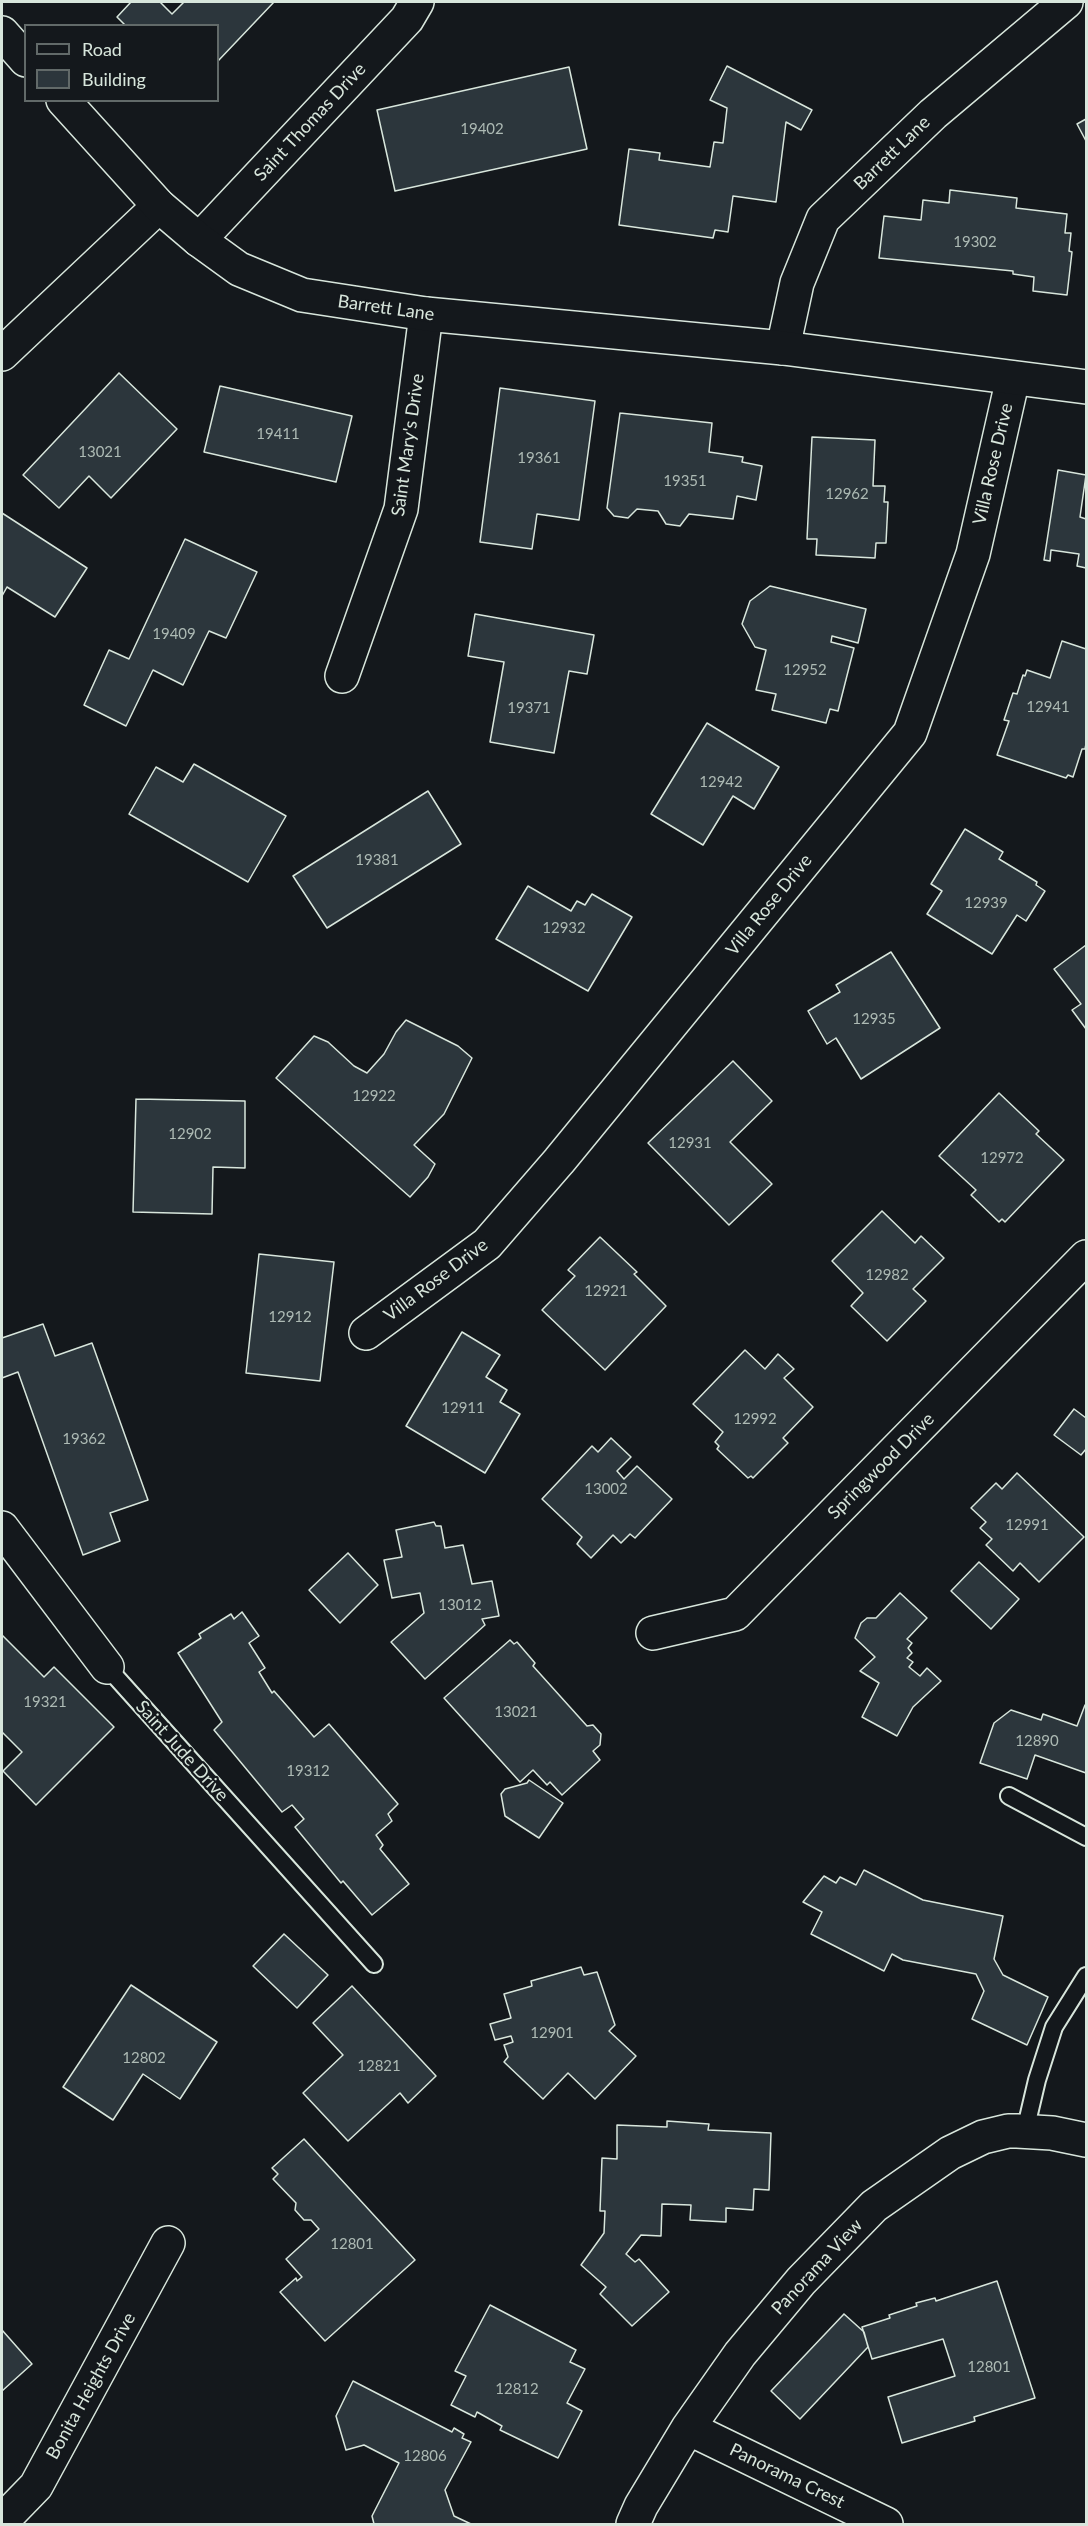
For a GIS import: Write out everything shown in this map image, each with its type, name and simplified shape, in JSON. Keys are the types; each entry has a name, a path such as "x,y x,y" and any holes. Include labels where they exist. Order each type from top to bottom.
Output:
{"street":[{"name":"Saint Thomas Drive","path":"199,240 407,19 417,2"},
{"name":"Barrett Lane","path":"783,348 797,283 824,219 933,114 1066,2"},
{"path":"2,33 24,58"},
{"name":"Barrett Lane","path":"65,102 159,206 199,240 239,269 302,295 426,314 783,348 1086,387"},
{"path":"2,354 159,206"},
{"name":"Saint Mary's Drive","path":"342,676 401,509 426,314"},
{"name":"Villa Rose Drive","path":"366,1333 487,1244 559,1161 910,733 973,554 1012,378"},
{"name":"Springwood Drive","path":"652,1633 735,1614 1086,1257"},
{"name":"Saint Jude Drive","path":"2,1528 107,1667"},
{"name":"Panorama View","path":"633,2524 641,2506 688,2428 740,2354 785,2299 874,2206 950,2153 983,2137 1008,2131 1052,2133 1086,2140"},
{"name":"Bonita Heights Drive","path":"2,2520 36,2486 168,2243"},
{"name":"Panorama Crest","path":"688,2428 886,2524"}],"lane":[{"name":"Saint Jude Drive","path":"107,1667 374,1964"},
{"path":"1009,1796 1086,1837"},
{"path":"1025,2132 1037,2080 1054,2027 1086,1976"}],"building":[{"path":"131,2 160,2 172,14 184,2 274,2 219,60 219,24 124,24 117,17"},
{"path":"727,66 812,110 801,130 786,122 776,202 733,196 728,232 715,230 713,238 619,225 629,149 660,153 659,160 710,167 714,142 723,143 727,108 710,100"},
{"path":"569,67 587,149 395,191 377,110"},
{"path":"1086,119 1086,141 1077,124"},
{"path":"950,190 1017,198 1016,208 1067,214 1065,233 1071,233 1069,251 1072,252 1067,295 1033,291 1034,277 1013,274 1013,271 879,258 884,216 921,220 923,200 949,203"},
{"path":"119,373 177,429 111,498 89,476 59,508 23,475"},
{"path":"220,386 352,416 336,482 204,452"},
{"path":"500,388 595,401 579,520 537,514 532,549 480,542"},
{"path":"620,413 712,423 709,452 743,457 742,462 762,466 756,500 737,496 733,519 689,514 680,526 666,524 658,511 637,509 628,518 614,516 607,508"},
{"path":"812,437 875,440 873,486 885,486 884,502 888,502 886,543 876,543 875,558 816,555 817,539 807,539"},
{"path":"1058,470 1086,475 1080,517 1086,519 1086,568 1077,566 1079,554 1051,550 1050,561 1044,560"},
{"path":"2,513 87,568 55,617 7,587 2,596"},
{"path":"185,539 257,572 226,638 209,631 183,685 153,670 126,726 84,705 109,650 129,659"},
{"path":"770,586 866,609 858,643 832,636 831,642 854,648 838,711 830,709 826,723 772,710 776,694 756,690 766,650 755,647 742,624 750,601"},
{"path":"475,614 594,635 587,674 569,671 554,753 490,742 504,662 468,656"},
{"path":"1062,641 1086,649 1086,744 1085,749 1082,749 1073,777 1068,775 1066,778 997,755 1009,721 1004,720 1013,693 1017,694 1023,675 1025,676 1027,670 1050,678"},
{"path":"707,723 779,767 754,809 733,796 703,845 651,814"},
{"path":"194,764 286,816 248,882 129,814 156,767 183,782"},
{"path":"428,791 461,844 327,928 293,876"},
{"path":"965,829 1003,852 999,859 1037,882 1036,885 1045,891 1026,921 1017,915 992,954 927,914 942,891 931,884"},
{"path":"528,886 571,911 577,901 585,905 592,894 632,917 588,991 496,939"},
{"path":"1086,945 1086,1029 1072,1010 1081,1004 1054,969"},
{"path":"891,952 940,1028 861,1079 836,1038 827,1044 808,1011 840,992 836,985"},
{"path":"406,1020 458,1046 472,1058 444,1114 414,1145 435,1164 428,1177 410,1197 276,1078 314,1036 328,1042 354,1066 367,1073 384,1054 396,1032"},
{"path":"733,1061 772,1101 730,1142 772,1184 729,1225 648,1143"},
{"path":"999,1093 1039,1131 1036,1134 1064,1160 1005,1222 1002,1219 999,1222 971,1195 976,1190 939,1156"},
{"path":"136,1099 245,1101 245,1168 213,1167 212,1214 133,1212"},
{"path":"882,1211 915,1243 921,1236 944,1258 913,1289 926,1301 887,1341 851,1306 863,1293 832,1261"},
{"path":"600,1237 637,1272 634,1274 666,1306 605,1370 542,1310 575,1276 568,1270"},
{"path":"259,1254 334,1262 320,1381 246,1373"},
{"path":"43,1324 55,1356 92,1343 148,1500 110,1513 120,1541 83,1555 18,1372 2,1378 2,1338"},
{"path":"462,1332 500,1355 486,1377 507,1390 500,1402 520,1414 485,1473 406,1426"},
{"path":"745,1350 765,1369 778,1354 794,1369 784,1378 813,1407 783,1438 788,1443 753,1478 751,1476 748,1478 717,1449 719,1446 715,1442 723,1432 693,1404"},
{"path":"1074,1409 1086,1418 1086,1449 1081,1455 1054,1435"},
{"path":"611,1438 631,1457 617,1471 624,1479 637,1466 672,1499 635,1538 630,1534 621,1543 613,1535 591,1558 577,1544 582,1537 542,1499 592,1446 598,1452"},
{"path":"1017,1473 1084,1537 1039,1582 1020,1563 1013,1571 986,1545 992,1539 980,1528 986,1522 971,1508 996,1483 1002,1489"},
{"path":"434,1522 436,1526 441,1526 445,1548 463,1545 472,1584 492,1581 499,1616 482,1619 485,1625 425,1679 391,1642 424,1613 420,1593 392,1598 384,1560 402,1557 396,1530"},
{"path":"348,1553 378,1585 340,1623 309,1590"},
{"path":"979,1562 1019,1599 991,1629 951,1591"},
{"path":"900,1593 927,1618 907,1639 912,1643 908,1648 912,1653 907,1658 913,1662 909,1667 920,1676 927,1668 941,1681 913,1707 897,1736 862,1717 879,1683 860,1671 875,1657 855,1638 861,1623 867,1618 876,1618"},
{"path":"242,1612 259,1636 249,1643 265,1668 259,1672 272,1693 274,1691 314,1737 329,1724 398,1804 388,1814 392,1821 376,1835 383,1845 380,1849 409,1884 372,1915 343,1881 341,1883 295,1827 304,1819 292,1805 282,1812 214,1730 222,1722 178,1653 201,1638 199,1634 231,1614 234,1619"},
{"path":"2,1635 44,1677 54,1667 114,1727 36,1805 3,1771 22,1752 2,1732"},
{"path":"510,1640 514,1644 517,1642 535,1663 533,1666 587,1726 593,1725 601,1734 600,1745 593,1751 600,1760 562,1795 550,1782 547,1785 533,1770 520,1782 444,1698"},
{"path":"1085,1705 1086,1773 1035,1755 1027,1779 980,1763 994,1723 1011,1710 1041,1720 1043,1714 1077,1726"},
{"path":"529,1780 563,1803 539,1838 505,1816 501,1794 505,1789 527,1783"},
{"path":"864,1870 923,1900 1003,1916 994,1959 1003,1975 1048,1997 1027,2045 972,2019 984,1991 976,1974 903,1960 892,1954 884,1971 811,1934 822,1912 803,1902 824,1876 836,1883 840,1877 856,1885"},
{"path":"284,1934 328,1975 297,2008 253,1966"},
{"path":"581,1967 584,1975 597,1972 615,2025 609,2031 636,2056 595,2099 568,2073 543,2099 504,2062 508,2057 504,2045 513,2042 511,2036 495,2040 490,2024 511,2018 504,1994 532,1986 531,1981"},
{"path":"131,1985 217,2042 180,2099 143,2074 113,2120 63,2087"},
{"path":"352,1986 436,2076 408,2103 400,2093 348,2141 303,2093 343,2055 313,2023"},
{"path":"667,2121 709,2124 708,2130 771,2133 769,2190 754,2189 753,2210 726,2208 726,2222 690,2220 691,2205 662,2204 661,2236 641,2235 626,2254 635,2262 639,2259 669,2292 632,2326 600,2294 606,2287 581,2265 604,2233 605,2211 600,2211 602,2158 617,2159 617,2125 667,2127"},
{"path":"304,2139 415,2260 325,2341 280,2292 296,2278 297,2281 302,2277 286,2259 319,2229 311,2220 304,2220 295,2210 296,2203 273,2179 278,2174 272,2168"},
{"path":"997,2281 1035,2398 974,2417 975,2421 902,2443 888,2397 955,2376 943,2339 872,2359 862,2327 917,2306 916,2303 935,2298 936,2301"},
{"path":"490,2305 576,2350 570,2362 585,2369 567,2403 582,2411 558,2458 500,2430 502,2426 477,2412 475,2417 451,2405 466,2376 455,2371"},
{"path":"844,2314 864,2332 868,2347 800,2419 771,2391"},
{"path":"2,2330 32,2364 2,2391"},
{"path":"353,2381 452,2432 454,2428 464,2434 462,2438 471,2442 445,2490 454,2516 471,2524 374,2524 372,2516 399,2463 364,2445 346,2450 336,2416"}]}
